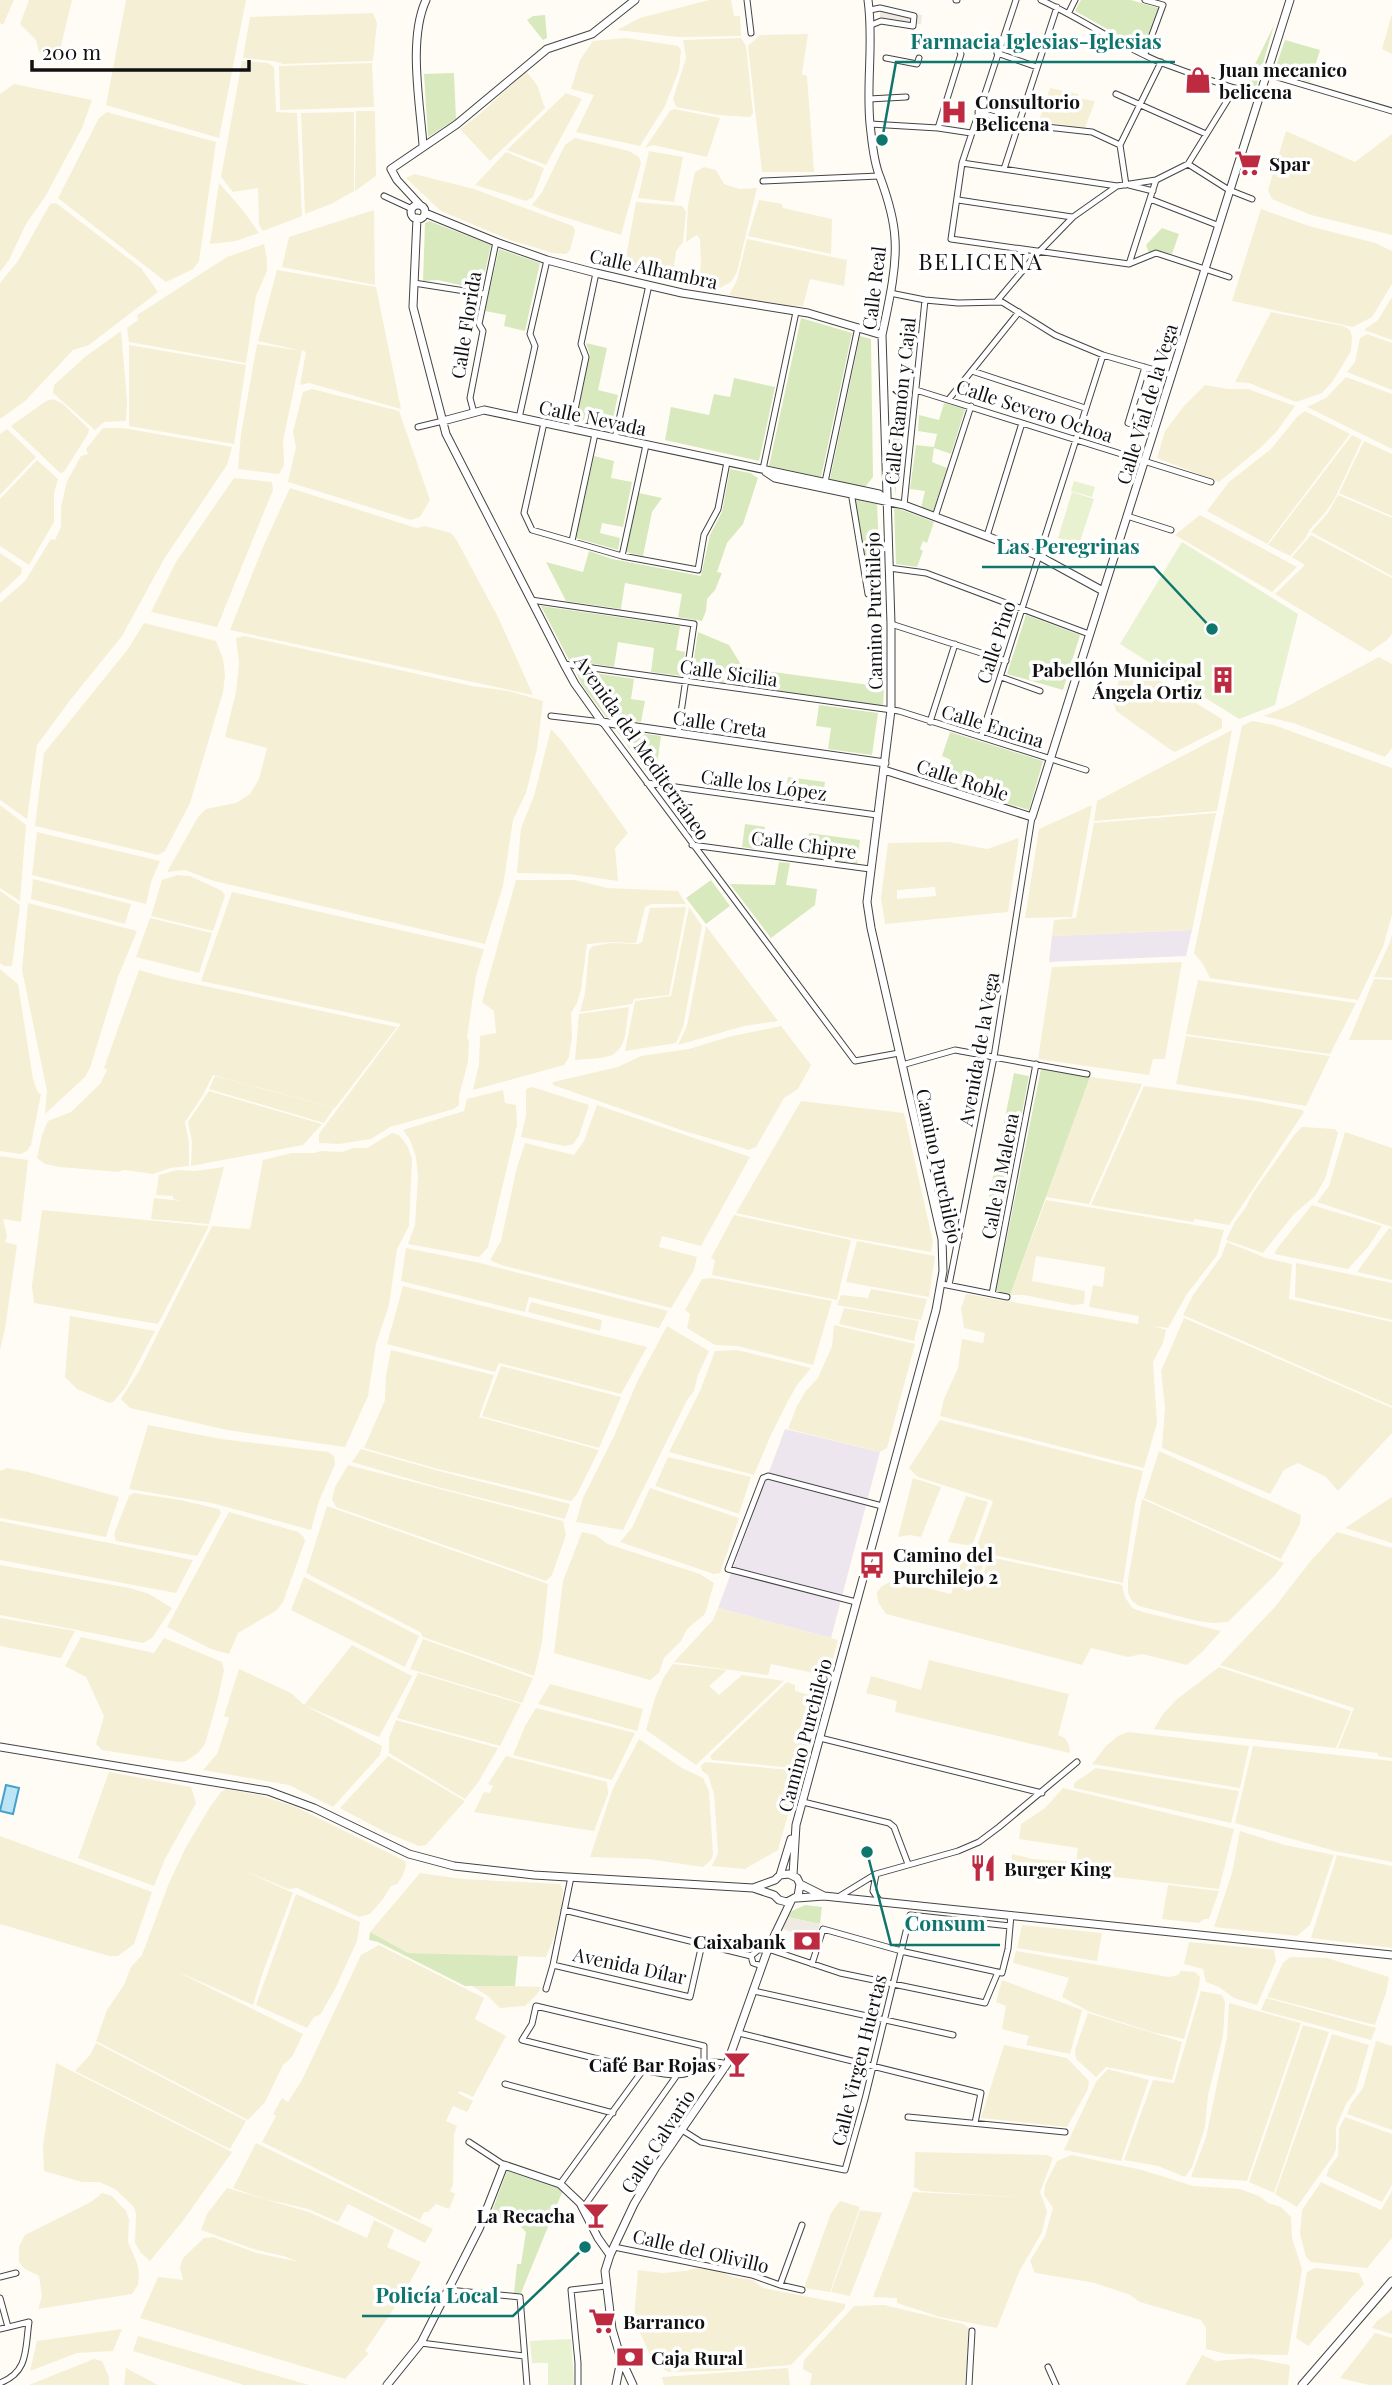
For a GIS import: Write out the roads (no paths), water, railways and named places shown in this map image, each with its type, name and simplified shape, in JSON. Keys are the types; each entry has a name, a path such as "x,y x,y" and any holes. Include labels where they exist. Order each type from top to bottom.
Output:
{"street":[{"path":"423,145 417,54 422,8 426,0"},
{"path":"412,209 413,216 417,218 423,217 425,213 425,209 397,180 391,169 457,124 547,49 592,34 635,0"},
{"path":"747,0 751,33"},
{"name":"Calle Real","path":"868,0 874,56 869,99 870,124 879,176 891,212 896,241 882,335 886,500"},
{"path":"1016,0 962,163 951,239 1129,264 1156,253 1229,277"},
{"path":"1041,0 1069,12 1161,62 1260,96"},
{"path":"1069,12 1075,0"},
{"path":"1145,54 1163,5 1146,0"},
{"name":"Calle Vial de la Vega","path":"1032,817 1290,0"},
{"path":"1004,169 1057,7"},
{"path":"870,10 880,8 914,16 912,26 881,21 871,25"},
{"path":"938,128 961,54 958,48 948,45"},
{"path":"998,52 1037,67"},
{"path":"886,58 917,65 919,58"},
{"path":"1126,184 1120,145 1161,62"},
{"path":"1267,74 1392,111"},
{"path":"962,163 1117,186 1156,180 1188,164 1235,88"},
{"path":"1116,94 1206,134"},
{"path":"869,99 906,97"},
{"path":"978,112 1019,124 1092,132 1120,145"},
{"path":"870,124 971,133"},
{"path":"1188,164 1229,190 1252,199"},
{"path":"763,181 879,176"},
{"path":"1129,264 1156,180"},
{"path":"1126,184 1153,191"},
{"path":"997,301 1073,217 1117,186"},
{"path":"384,196 412,209"},
{"path":"958,200 1073,217"},
{"path":"1150,200 1217,225"},
{"path":"412,209 420,205"},
{"name":"Calle Alhambra","path":"425,213 547,260 649,285 808,313 882,335"},
{"name":"Avenida del Mediterráneo","path":"417,218 413,307 446,434 575,684 855,1061 899,1052"},
{"name":"Calle Florida","path":"474,413 470,398 483,331 478,324 496,242"},
{"path":"519,418 535,346 530,334 547,260"},
{"path":"571,429 586,357 581,344 596,273"},
{"path":"414,283 484,294"},
{"path":"615,438 649,285"},
{"path":"890,293 958,303 997,301 1055,335 1103,355 1172,375"},
{"name":"Calle Ramón y Cajal","path":"904,505 925,300"},
{"path":"763,469 796,312"},
{"path":"949,399 1019,313"},
{"path":"825,482 858,327"},
{"name":"Calle Pino","path":"981,737 1103,355"},
{"path":"1144,367 1128,423 1154,431"},
{"path":"972,371 1085,408"},
{"name":"Calle Severo Ochoa","path":"916,390 1211,482"},
{"path":"935,517 971,406"},
{"name":"Calle Nevada","path":"418,427 484,411 763,469 775,478 809,482"},
{"path":"544,423 524,513 532,530 622,556 698,570 705,535 718,509 727,462"},
{"path":"988,536 1022,423"},
{"path":"572,541 595,434"},
{"path":"622,556 646,445"},
{"path":"809,482 825,482 855,492"},
{"path":"809,482 904,505 988,536 1039,556 1103,591"},
{"name":"Camino Purchilejo","path":"855,492 852,498 868,594"},
{"name":"Camino Purchilejo","path":"777,1877 803,1802 945,1284 940,1234 867,902 891,710 886,500"},
{"path":"1127,516 1171,530"},
{"path":"889,568 926,573 1089,634"},
{"path":"531,600 694,624 678,733"},
{"path":"891,624 1006,661"},
{"path":"930,722 954,644"},
{"name":"Calle Sicilia","path":"564,664 891,710"},
{"path":"1001,677 1040,691"},
{"name":"Calle Encina","path":"891,710 1086,770"},
{"name":"Calle Creta","path":"551,716 678,733 884,767"},
{"name":"Calle Roble","path":"884,767 1032,817"},
{"name":"Calle los López","path":"647,783 877,815"},
{"name":"Avenida de la Vega","path":"945,1284 953,1264 994,1057 1032,817"},
{"name":"Calle Chipre","path":"692,845 870,869"},
{"path":"902,1065 955,1050 1087,1074"},
{"name":"Calle la Malena","path":"992,1294 1036,1064"},
{"path":"940,1234 959,1236"},
{"path":"942,1245 949,1237"},
{"path":"943,1267 953,1264"},
{"path":"945,1284 1007,1297"},
{"path":"856,1602 728,1569 760,1483 768,1476 882,1506"},
{"path":"820,1738 1042,1793"},
{"path":"0,1747 250,1786 293,1799 382,1842 429,1860 485,1871 752,1888 794,1900 838,1897 1392,1955"},
{"path":"838,1897 876,1874 979,1842 1077,1762"},
{"path":"803,1802 889,1823 894,1827 908,1864"},
{"name":"Camino Purchilejo","path":"793,1875 796,1825"},
{"path":"876,1874 873,1891 880,1902"},
{"path":"752,1888 777,1877 793,1875 800,1884 824,1896"},
{"path":"546,1989 571,1877"},
{"path":"776,1897 772,1885 777,1877"},
{"path":"794,1900 800,1894 800,1884"},
{"name":"Calle Calvario","path":"776,1897 780,1920"},
{"name":"Calle Calvario","path":"631,2381 612,2329 605,2271 634,2204 656,2166 727,2064 768,1949 780,1920 794,1900"},
{"path":"564,1910 751,1956"},
{"path":"989,1913 987,1924 1010,1926"},
{"name":"Calle Virgen Huertas","path":"682,2130 701,2142 845,2170 911,1915 987,1924"},
{"path":"751,1956 758,1950 768,1949 812,1964 985,2003 1008,1949 1011,1915"},
{"path":"812,1964 823,1929 902,1951 1000,1972"},
{"name":"Avenida Dílar","path":"553,1965 690,1997 702,1944"},
{"path":"751,1956 753,1964 762,1966"},
{"path":"754,1991 953,2035"},
{"path":"704,2063 704,2046 536,2006 532,2024 523,2040 643,2070 677,2075 694,2072 704,2063 714,2061 727,2064"},
{"path":"739,2033 981,2093 975,2123"},
{"path":"560,2184 643,2070"},
{"path":"583,2207 677,2075"},
{"path":"505,2084 613,2113"},
{"path":"908,2118 1065,2132"},
{"path":"469,2142 504,2165 560,2184 583,2207 597,2238 612,2251"},
{"path":"387,2385 421,2343 479,2229 504,2165"},
{"name":"Calle del Olivillo","path":"780,2285 802,2225"},
{"name":"Calle del Olivillo","path":"612,2251 752,2275 802,2290"},
{"path":"0,2277 16,2273"},
{"path":"1302,2385 1392,2281"},
{"path":"578,2385 571,2290 606,2286"},
{"path":"449,2290 520,2297 527,2385"},
{"path":"0,2298 8,2328"},
{"path":"0,2329 29,2322 23,2365 17,2374 0,2383"},
{"path":"969,2385 972,2330"},
{"path":"421,2343 524,2356"},
{"path":"621,2359 617,2382 631,2381"},
{"path":"1048,2367 1056,2385"}],"water":[{"path":"6,1785 19,1788 13,1814 0,1811"}],"place":[{"name":"Juan mecanico belicena","path":"1198,80"},
{"name":"Consultorio Belicena","path":"954,112"},
{"name":"Farmacia Iglesias-Iglesias","path":"882,140"},
{"name":"Spar","path":"1248,163"},
{"name":"Las Peregrinas","path":"1212,629"},
{"name":"Pabellón Municipal Ángela Ortiz","path":"1223,680"},
{"name":"Camino del Purchilejo 2","path":"872,1565"},
{"name":"Consum","path":"867,1852"},
{"name":"Burger King","path":"983,1868"},
{"name":"Caixabank","path":"807,1941"},
{"name":"Café Bar Rojas","path":"737,2064"},
{"name":"La Recacha","path":"596,2215"},
{"name":"Policía Local","path":"585,2247"},
{"name":"Barranco","path":"602,2321"},
{"name":"Caja Rural","path":"630,2357"}],"district":[{"name":"BELICENA","path":"981,260"}]}
